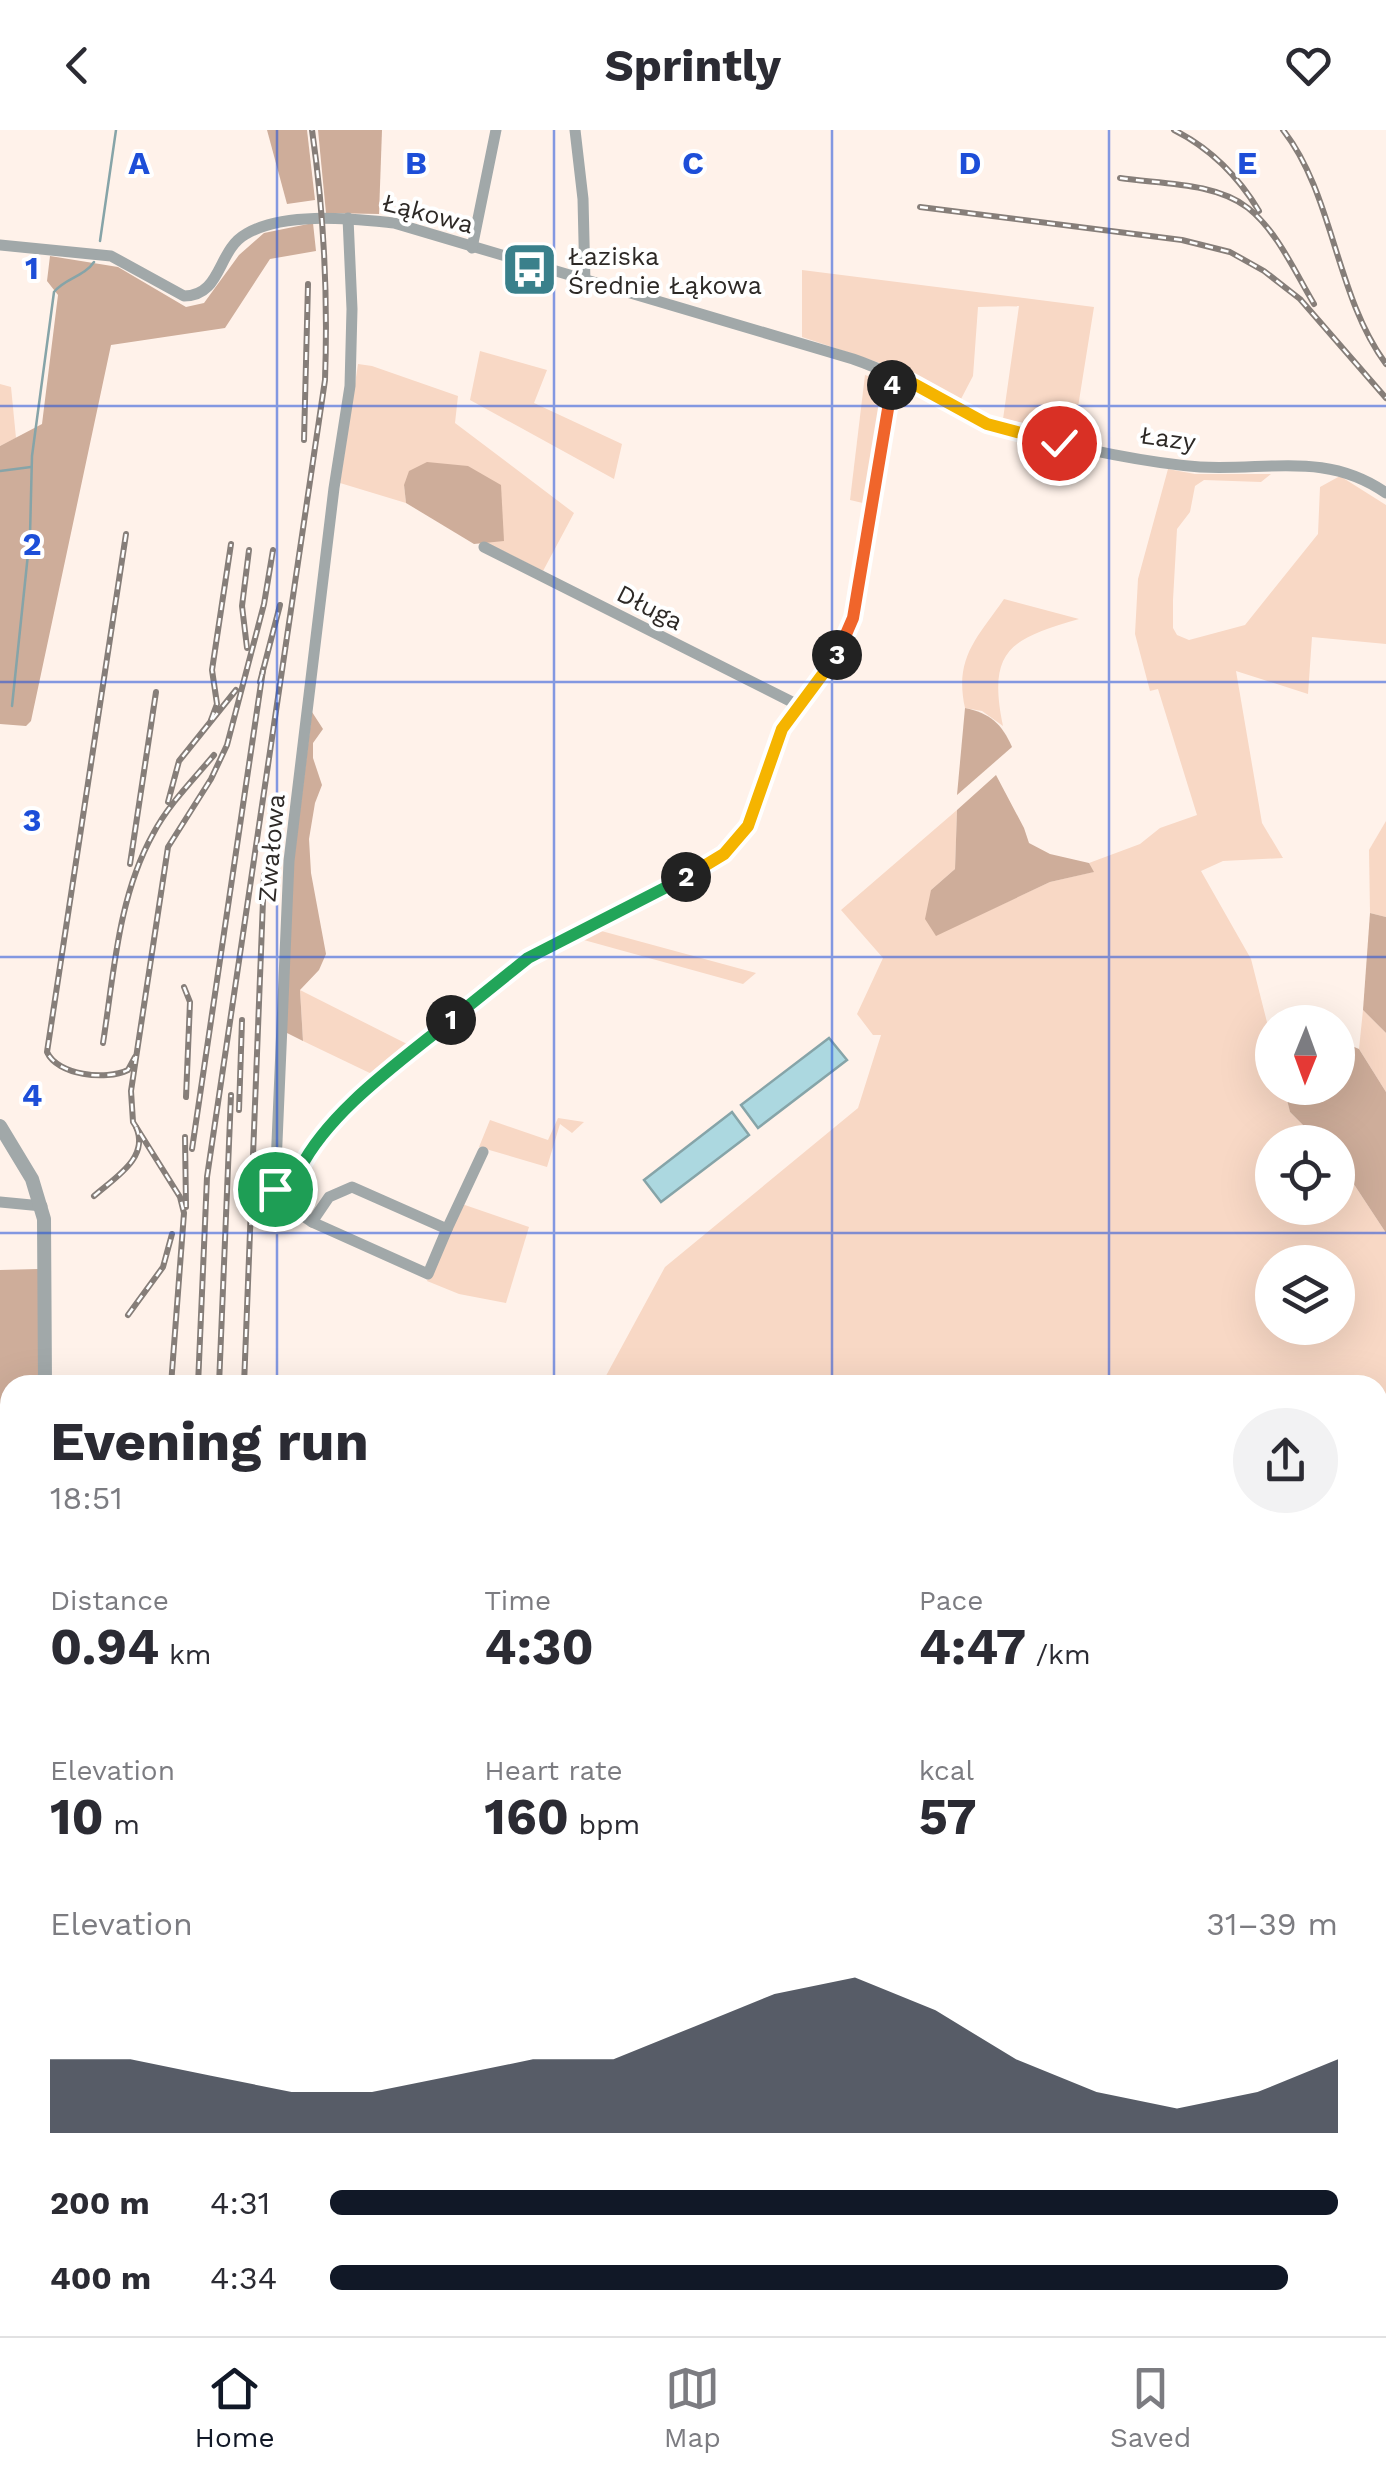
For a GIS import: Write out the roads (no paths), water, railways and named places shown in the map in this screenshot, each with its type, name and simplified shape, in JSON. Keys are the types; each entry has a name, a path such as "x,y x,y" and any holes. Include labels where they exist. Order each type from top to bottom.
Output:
{"street":[{"path":"472,248 496,130"},
{"path":"576,130 585,282"},
{"name":"Łąkowa","path":"0,245 111,256 184,296 196,296 208,290 241,236 283,223 348,218 394,224 894,373"},
{"name":"Zwałowa","path":"289,1207 279,1200 274,1180 290,861 334,488 350,386 348,218"},
{"path":"484,1152 428,1274 312,1222 289,1207 300,1170 330,1126 387,1072 528,958 654,896 724,854 748,826 782,729 842,648 853,618 894,373"},
{"name":"Łazy","path":"894,373 987,424 1011,432 1201,467 1314,464 1349,474 1386,494"},
{"name":"Długa","path":"484,547 798,706"},
{"path":"0,1126 32,1179 42,1206 45,1375"},
{"path":"312,1222 329,1197 352,1187 447,1229"},
{"path":"0,1202 42,1206"}],"water":[{"path":"829,1038 847,1060 758,1128 741,1105"},
{"path":"732,1112 749,1135 661,1202 644,1180"}],"waterway":[{"path":"100,241 116,130"},
{"path":"12,706 30,535 32,456 54,292 94,262"},
{"path":"0,471 31,467"}],"railway":[{"path":"198,1375 207,1177 325,380 324,255 312,130"},
{"path":"1174,130 1222,164 1259,211"},
{"path":"1283,130 1313,184 1356,307 1386,364"},
{"path":"1120,178 1203,189 1235,199 1258,217 1277,240 1314,304"},
{"path":"920,207 1182,240 1230,252 1264,271 1300,299 1386,398"},
{"path":"304,440 308,284"},
{"path":"126,534 47,1052 52,1060 71,1071 95,1075 128,1070 135,1057"},
{"path":"211,720 217,704 212,670 231,544"},
{"path":"247,648 242,606 249,550"},
{"path":"172,1375 184,1213 180,1197 133,1122 131,1091 168,847 211,779 227,745 264,604 273,550"},
{"path":"260,682 280,605"},
{"path":"192,1149 263,670"},
{"path":"168,802 179,761 236,690"},
{"path":"130,864 156,692"},
{"path":"103,1043 119,936 141,858 166,813 214,755"},
{"path":"244,1375 264,875"},
{"path":"184,987 190,1002 186,1097"},
{"path":"239,1110 242,1020"},
{"path":"219,1375 231,1095"},
{"path":"94,1196 134,1158 139,1138 136,1127"},
{"path":"185,1137 186,1207"},
{"path":"128,1315 163,1267 172,1234"}],"place":[{"name":"Łaziska Średnie Łąkowa","path":"529,270"}]}
